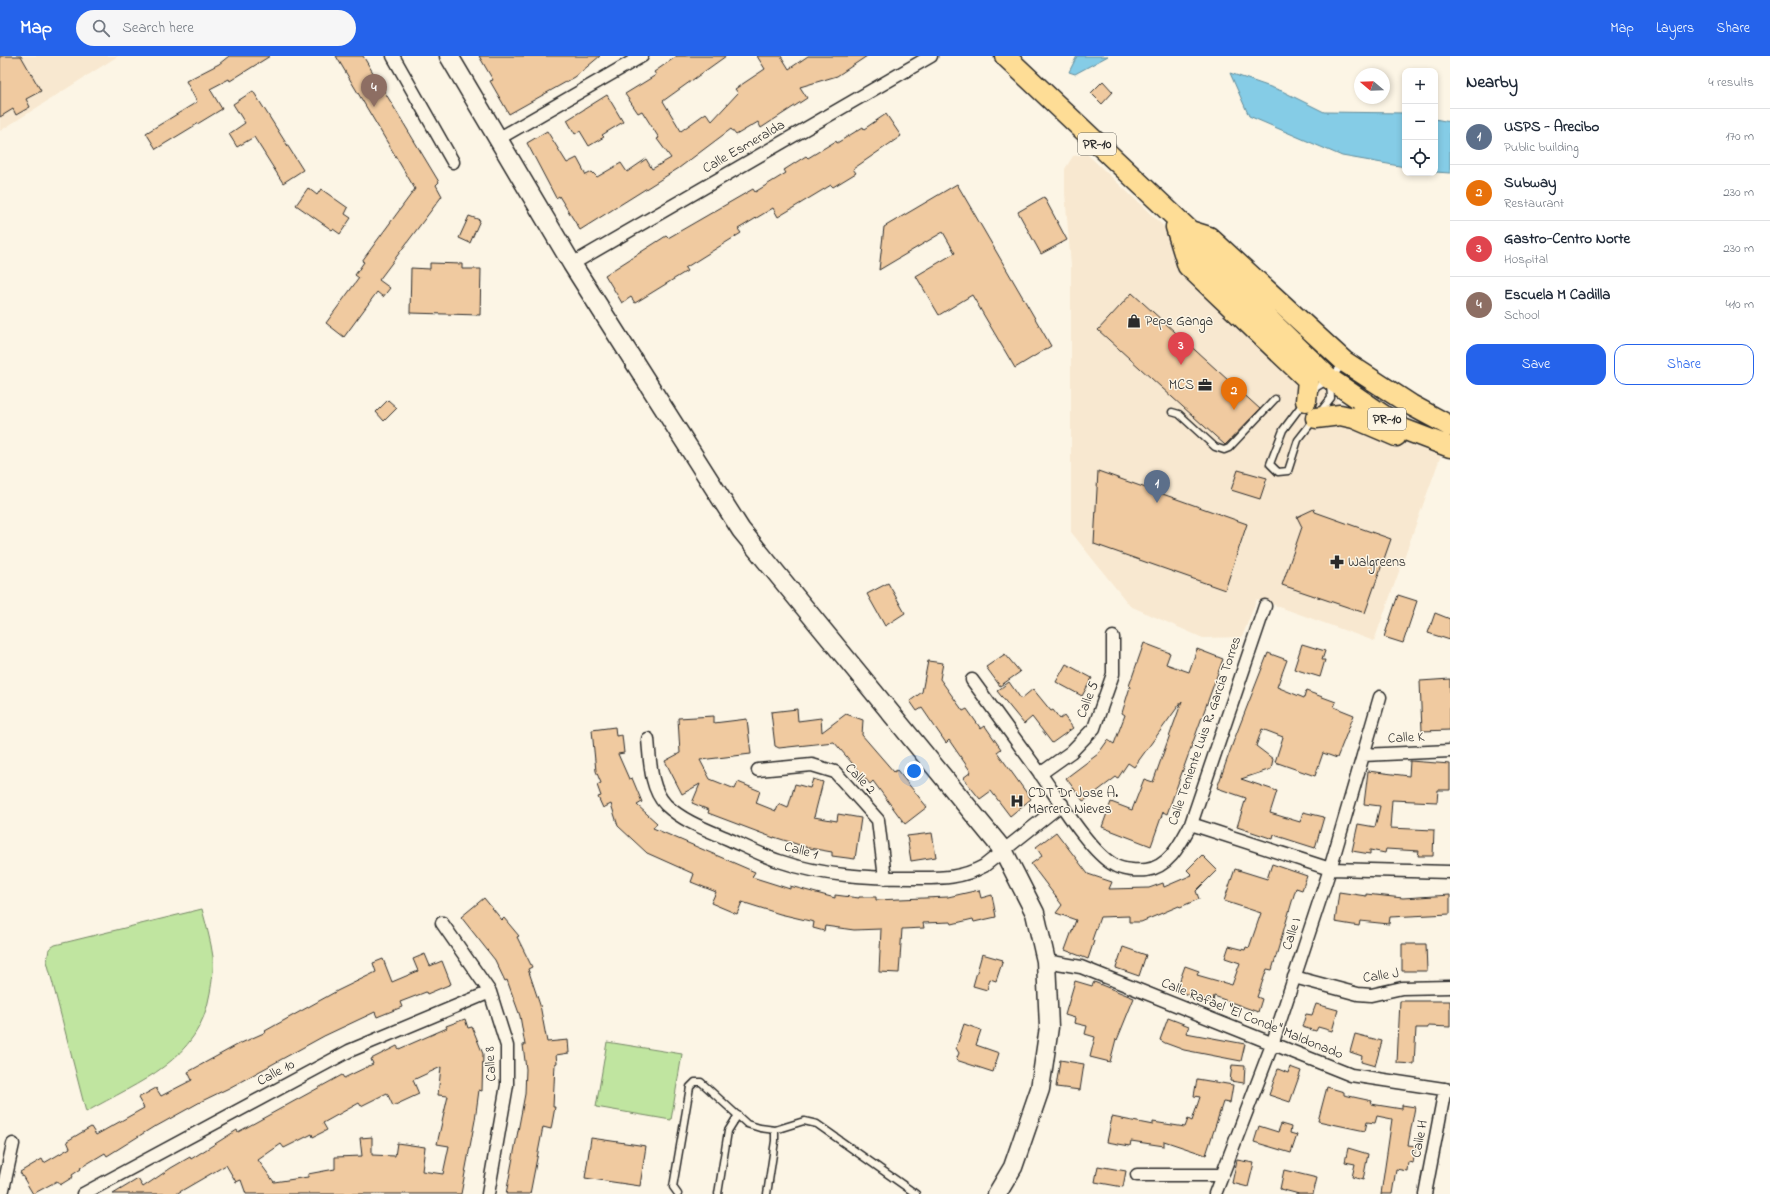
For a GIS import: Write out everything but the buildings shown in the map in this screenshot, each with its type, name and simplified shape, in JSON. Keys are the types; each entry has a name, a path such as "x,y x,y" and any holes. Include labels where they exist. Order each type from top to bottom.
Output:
{"main road":[{"name":"PR-10","path":"1005,56 1190,231 1197,249 1330,379 1388,420 1425,438 1450,447"},
{"path":"1170,212 1188,266 1308,380 1306,400"},
{"name":"PR-10","path":"1190,231 1209,237 1345,362 1410,405 1450,426"},
{"path":"1316,418 1340,415 1354,418 1404,439 1425,438"}],"street":[{"path":"393,56 453,162"},
{"path":"449,56 572,264 741,530 1003,850 1035,913 1046,961 1049,1027 1040,1089 1013,1167 997,1194"},
{"path":"498,139 642,56"},
{"name":"Calle Esmeralda","path":"572,264 931,56"},
{"name":"Calle Teniente Luis R. García Torres","path":"972,680 1100,855 1114,865 1130,870 1147,870 1164,863 1178,847 1191,824 1265,606"},
{"name":"Calle 5","path":"1040,774 1071,752 1094,728 1113,674 1113,637"},
{"name":"Calle I","path":"1215,1194 1272,1044 1330,869 1380,697"},
{"name":"Calle 1","path":"648,739 650,769 656,788 665,804 681,817 779,861 836,875 885,878 950,878 970,873 984,866 1062,804"},
{"name":"Calle K","path":"1363,756 1450,751"},
{"name":"Calle 2","path":"758,770 812,765 835,772 878,820 885,878"},
{"path":"1191,824 1330,869 1450,872"},
{"name":"Calle 8","path":"442,923 490,992 507,1046 507,1085 488,1194"},
{"name":"Calle Rafael \"El Conde\" Maldonado","path":"1046,961 1081,966 1351,1075 1447,1089"},
{"name":"Calle J","path":"1294,977 1358,994 1371,995 1402,988 1450,987"},
{"name":"Calle 10","path":"83,1194 349,1051 490,992"},
{"name":"Calle H","path":"1425,1194 1447,1089"},
{"path":"2,1194 13,1144"},
{"path":"1137,1175 1221,1176"}],"lane":[{"path":"1330,379 1331,398 1298,440 1288,471 1278,472 1270,464 1282,430 1316,387 1330,379 1345,362"},
{"path":"1172,412 1179,414 1214,447 1224,450 1229,448 1275,399"},
{"path":"678,1194 673,1187 690,1087 695,1082 701,1082 747,1124 775,1130 804,1120 817,1124 916,1194"},
{"path":"718,1194 728,1131 738,1115"},
{"path":"767,1194 775,1141 775,1130"}],"shaded area":[{"path":"0,56 118,56 0,131"},
{"path":"1087,154 1174,236 1301,371 1341,404 1389,434 1441,455 1374,641 1257,599 1242,637 1203,638 1130,606 1071,532 1071,266 1065,193 1065,169 1073,156"}],"green space":[{"path":"202,909 210,939 213,970 210,993 204,1016 194,1036 180,1052 146,1079 86,1112 47,961 49,949 55,945"},
{"path":"607,1042 682,1054 671,1120 596,1107"}],"water":[{"path":"1077,56 1108,56 1075,74 1069,72"},
{"path":"1230,73 1282,91 1324,112 1402,113 1402,166 1342,156 1249,116"},
{"path":"1438,120 1450,122 1450,173 1438,172"}],"place":[{"name":"Escuela M Cadilla","path":"374,107"},
{"name":"Pepe Ganga","path":"1134,321"},
{"name":"Gastro-Centro Norte","path":"1181,365"},
{"name":"MCS","path":"1205,385"},
{"name":"Subway","path":"1234,410"},
{"name":"USPS - Arecibo","path":"1157,503"},
{"name":"Walgreens","path":"1337,562"},
{"name":"CDT Dr Jose A. Marrero Nieves","path":"1017,801"}]}
